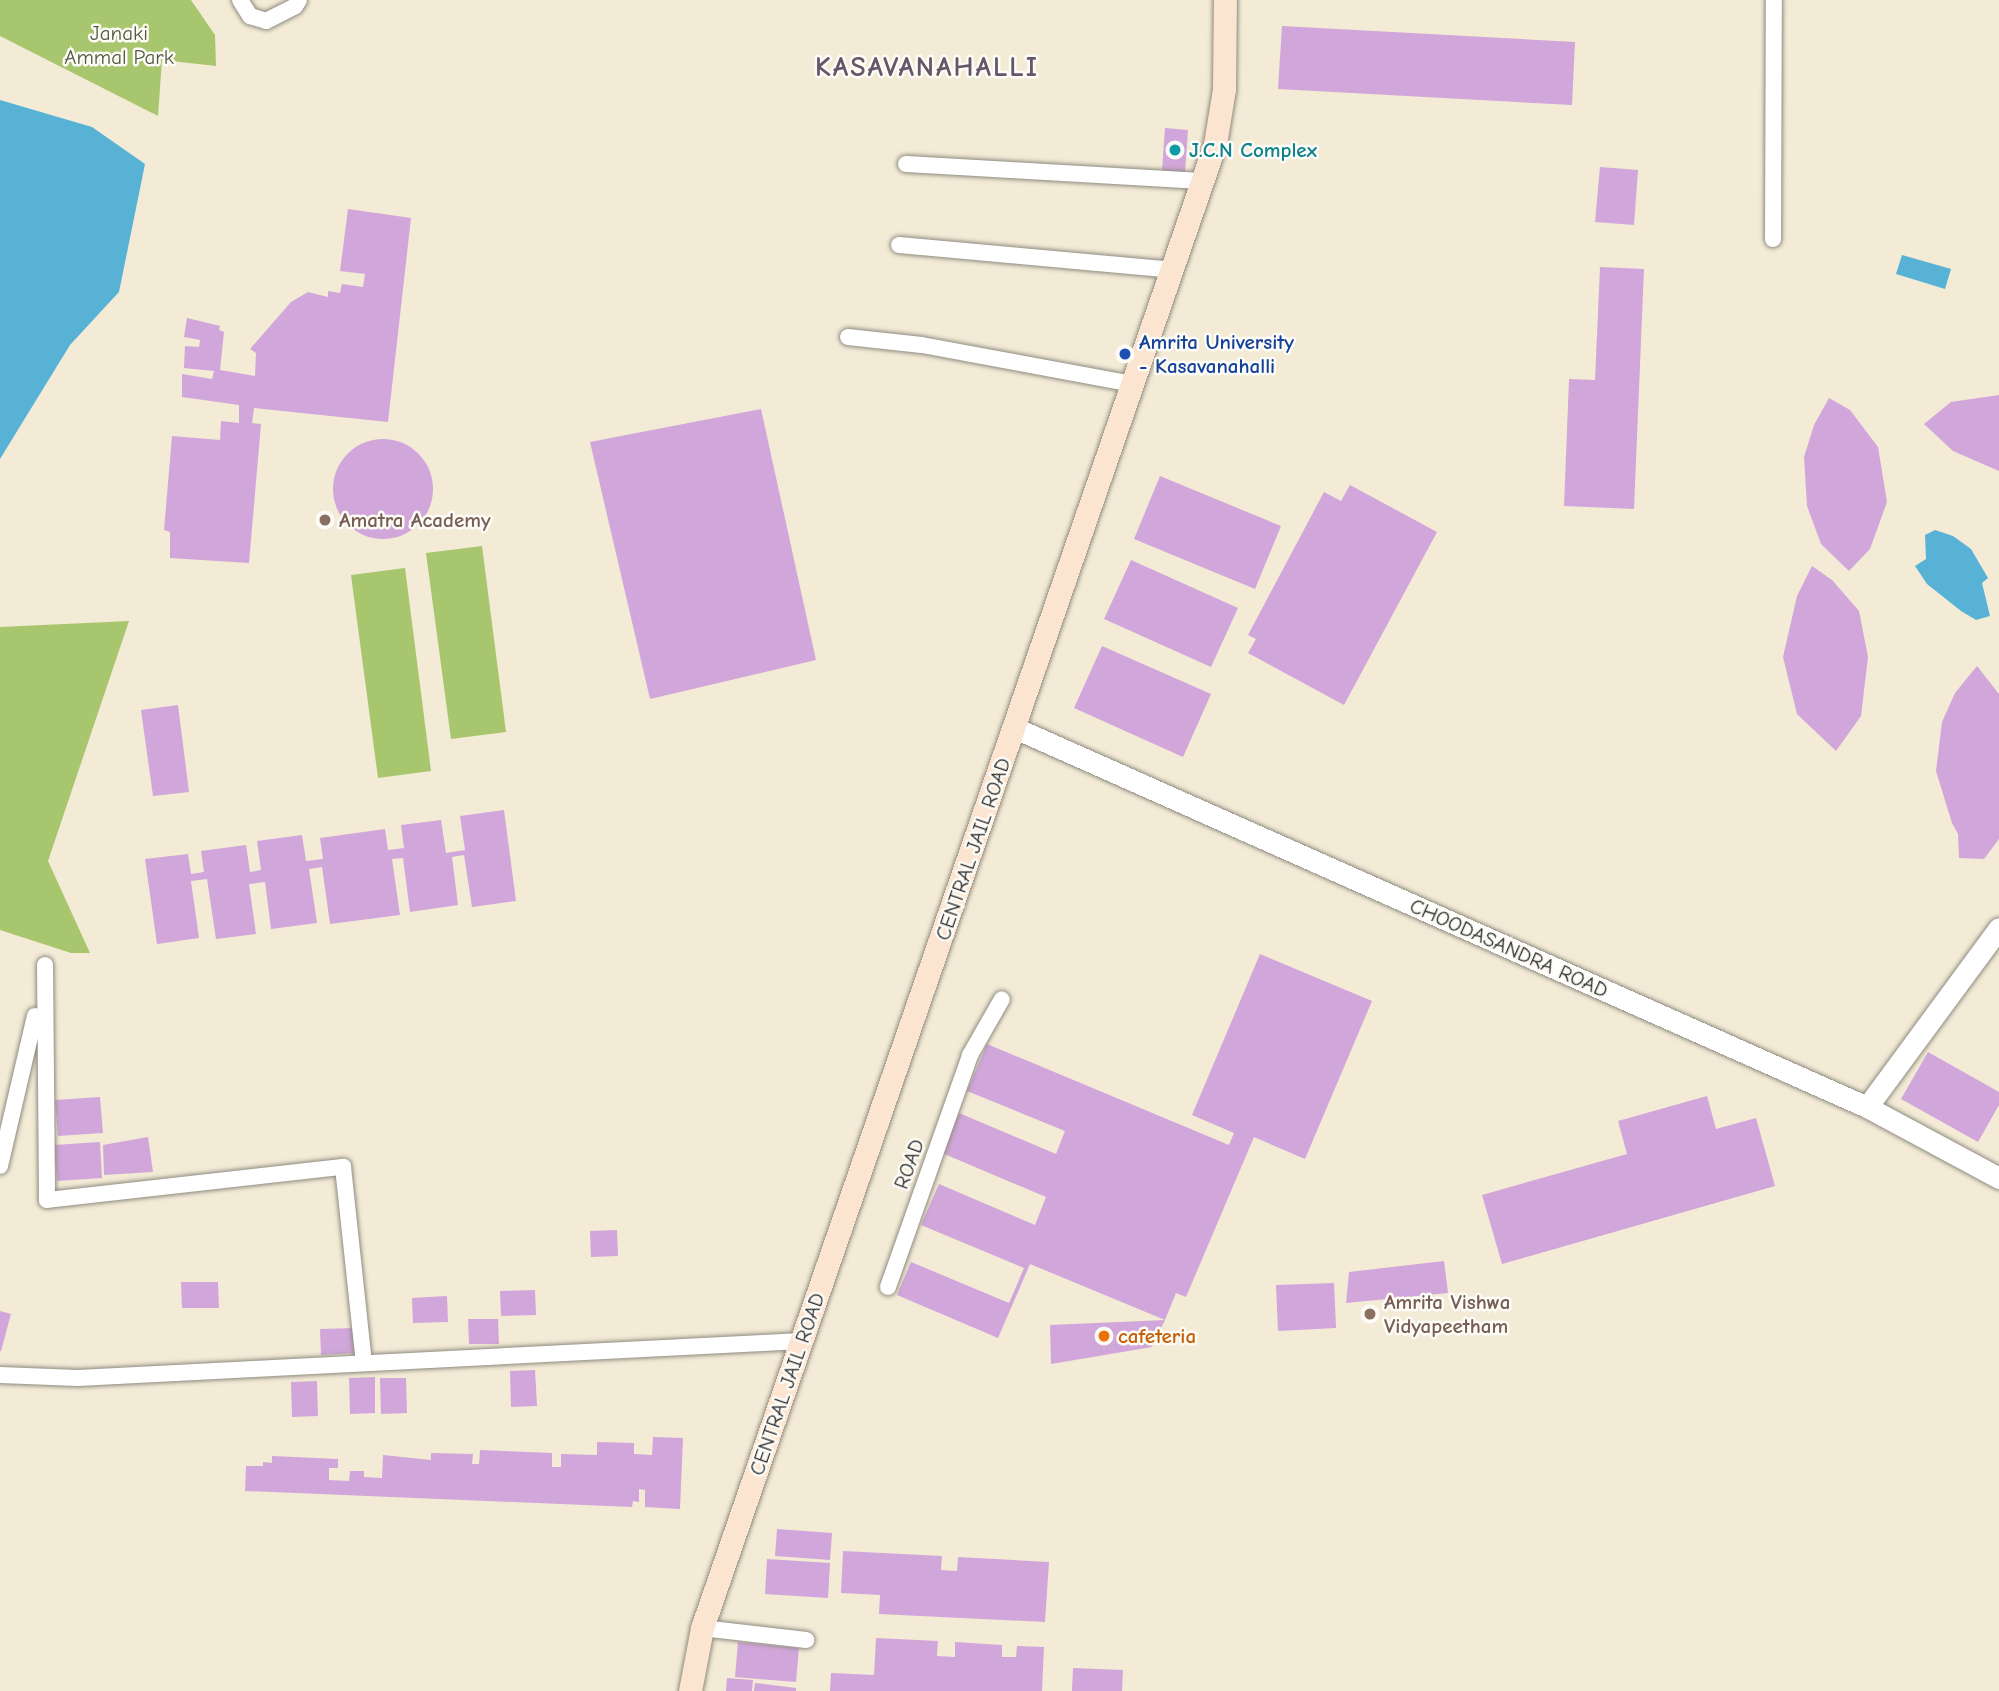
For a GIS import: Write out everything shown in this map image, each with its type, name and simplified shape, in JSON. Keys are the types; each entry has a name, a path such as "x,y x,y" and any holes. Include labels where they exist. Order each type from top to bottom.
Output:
{"main road":[{"name":"CENTRAL JAIL ROAD","path":"690,1691 702,1628 1215,144 1224,89 1225,0"}],"street":[{"path":"240,0 250,16 266,20 295,6 299,0"},
{"path":"1773,239 1774,0"},
{"path":"906,164 1203,181"},
{"path":"899,245 1172,270"},
{"path":"848,337 922,345 1133,384"},
{"name":"CHOODASANDRA ROAD","path":"1015,728 1867,1107 1999,1178"},
{"path":"1867,1107 1999,928"},
{"path":"45,965 47,1200 343,1167 365,1363"},
{"name":"ROAD","path":"888,1287 970,1055 1002,999"},
{"path":"0,1166 34,1016"},
{"path":"0,1374 78,1378 802,1341"},
{"path":"702,1628 806,1640"}],"green space":[{"name":"Janaki Ammal Park","path":"0,0 191,0 215,35 216,66 162,60 158,116 0,36"},
{"path":"482,546 506,732 451,739 426,553"},
{"path":"405,568 431,771 378,778 351,575"},
{"path":"129,621 48,861 90,953 71,953 0,930 0,627"}],"water":[{"path":"0,100 92,127 145,164 119,292 70,345 0,459"},
{"path":"1902,255 1951,269 1945,289 1896,274"},
{"path":"1935,530 1953,536 1971,549 1988,578 1982,583 1990,616 1976,620 1961,611 1927,584 1915,566 1926,559 1925,535"}],"building":[{"path":"1282,26 1575,42 1572,105 1278,89"},
{"name":"J.C.N Complex","path":"1165,128 1188,130 1185,173 1162,171"},
{"path":"1600,167 1638,170 1634,225 1595,222"},
{"path":"348,209 411,218 388,422 254,408 252,423 261,424 249,563 170,558 170,532 164,530 172,436 220,440 221,421 239,423 239,405 182,397 182,374 212,379 214,371 184,368 185,346 199,347 200,340 184,337 187,318 220,326 219,330 224,332 220,370 255,376 256,353 250,349 291,302 308,292 328,297 328,291 340,293 342,284 363,287 365,274 340,271"},
{"path":"1600,267 1644,269 1634,509 1564,506 1569,379 1595,380"},
{"path":"1999,395 1999,471 1953,451 1924,424 1951,402"},
{"path":"1829,398 1850,410 1878,447 1887,502 1870,549 1849,571 1821,544 1807,506 1804,457 1814,425"},
{"path":"761,409 816,660 650,699 590,442"},
{"path":"383,439 411,447 425,461 433,489 425,517 411,531 383,539 355,531 341,517 333,489 341,461 355,447"},
{"path":"1160,476 1281,526 1255,589 1134,539"},
{"path":"1350,485 1437,532 1344,705 1248,653 1256,639 1248,635 1324,492 1341,501"},
{"path":"1131,560 1238,608 1211,667 1104,619"},
{"path":"1812,566 1832,580 1859,611 1868,657 1861,716 1836,751 1797,714 1783,657 1797,596"},
{"path":"1102,646 1211,694 1183,757 1074,708"},
{"path":"1977,666 1999,694 1999,839 1984,859 1959,858 1958,834 1936,771 1942,722 1955,693"},
{"path":"178,705 189,792 153,796 141,710"},
{"path":"504,810 516,901 472,907 464,855 452,857 458,905 410,912 403,858 392,859 400,915 330,924 322,867 309,869 317,923 271,929 265,882 249,884 256,934 216,939 207,879 191,881 199,938 157,944 145,859 188,854 191,874 204,872 201,851 246,845 250,872 261,870 257,841 302,835 306,861 323,859 320,838 385,829 388,850 404,848 401,825 441,820 446,853 465,850 460,816"},
{"path":"1260,954 1372,1001 1305,1159 1254,1137 1186,1297 1176,1293 1165,1320 1030,1264 998,1338 897,1295 911,1262 1009,1303 1024,1268 921,1225 939,1184 1035,1225 1046,1197 942,1153 959,1113 1056,1154 1065,1131 967,1091 987,1044 1229,1145 1234,1133 1192,1115"},
{"path":"1928,1052 1999,1092 1999,1105 1978,1142 1901,1099"},
{"path":"1707,1096 1716,1129 1756,1118 1775,1186 1502,1264 1482,1195 1627,1154 1618,1121"},
{"path":"100,1097 103,1133 58,1136 55,1100"},
{"path":"148,1137 153,1172 104,1175 103,1145"},
{"path":"100,1142 102,1178 57,1181 54,1145"},
{"path":"617,1230 618,1256 591,1257 590,1231"},
{"path":"1444,1261 1448,1293 1346,1303 1349,1272"},
{"path":"181,1282 218,1282 219,1308 182,1308"},
{"path":"1334,1283 1336,1328 1278,1331 1276,1285"},
{"path":"535,1290 536,1315 501,1316 500,1291"},
{"path":"447,1296 448,1322 413,1323 412,1298"},
{"path":"0,1311 11,1314 1,1351 0,1351"},
{"path":"468,1319 498,1319 499,1344 469,1344"},
{"name":"cafeteria","path":"1165,1320 1152,1347 1051,1364 1050,1325"},
{"path":"355,1328 356,1353 321,1355 320,1329"},
{"path":"535,1370 537,1406 511,1407 510,1371"},
{"path":"375,1377 375,1413 350,1414 349,1378"},
{"path":"380,1378 406,1378 407,1413 381,1414"},
{"path":"317,1381 318,1416 292,1417 291,1382"},
{"path":"653,1437 683,1438 680,1509 645,1507 645,1490 639,1489 639,1502 633,1501 632,1507 245,1491 246,1466 272,1463 272,1456 338,1459 338,1468 329,1468 329,1480 349,1481 350,1471 364,1471 364,1477 382,1478 383,1455 431,1460 431,1453 473,1454 472,1464 479,1464 480,1450 552,1453 552,1467 561,1467 561,1454 597,1455 597,1442 634,1443 634,1454 652,1455"},
{"path":"777,1529 832,1533 830,1560 775,1556"},
{"path":"843,1551 942,1556 941,1570 957,1571 958,1557 1049,1562 1045,1622 879,1614 880,1595 841,1593"},
{"path":"767,1559 830,1563 828,1598 765,1594"},
{"path":"876,1638 938,1641 937,1656 955,1657 955,1642 1002,1645 1002,1657 1016,1657 1017,1646 1044,1647 1042,1691 830,1691 831,1673 874,1675"},
{"path":"738,1642 799,1648 796,1682 735,1677"},
{"path":"1073,1668 1123,1670 1122,1691 1072,1691"},
{"path":"727,1678 753,1680 752,1691 726,1691"},
{"path":"755,1683 796,1688 796,1691 754,1691"}],"place":[{"name":"J.C.N Complex","path":"1175,150"},
{"name":"Amrita University - Kasavanahalli","path":"1125,354"},
{"name":"Amatra Academy","path":"325,520"},
{"name":"Amrita Vishwa Vidyapeetham","path":"1370,1314"},
{"name":"cafeteria","path":"1104,1336"}],"district":[{"name":"KASAVANAHALLI","path":"927,67"}]}
